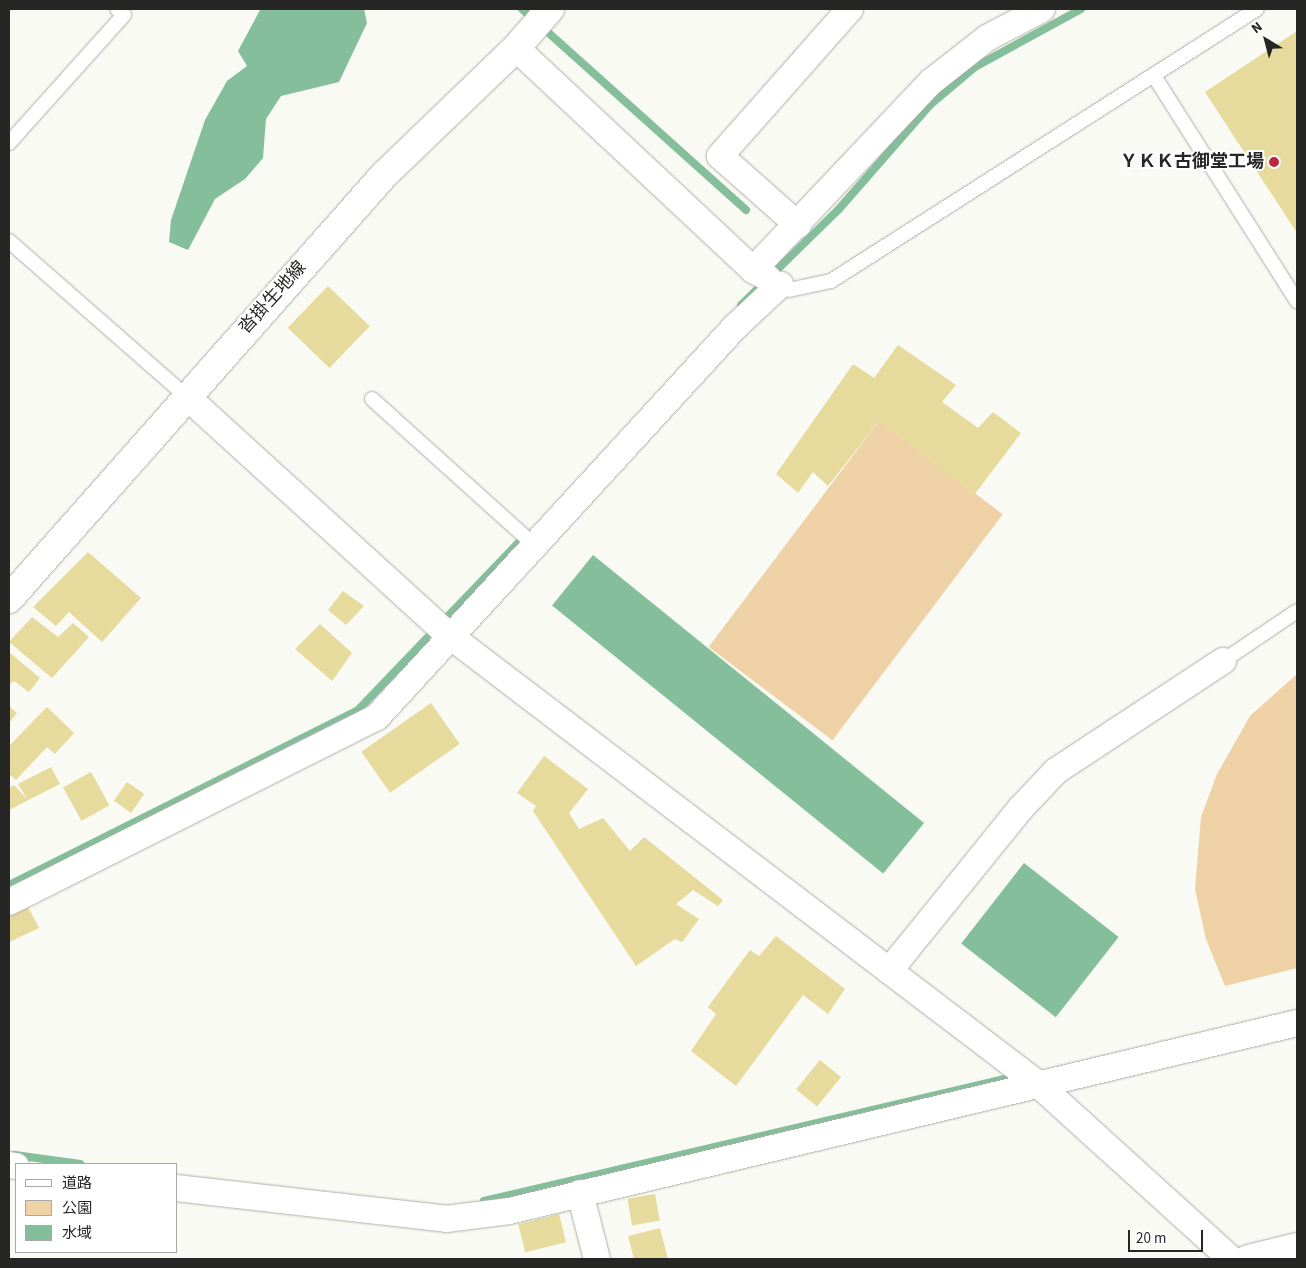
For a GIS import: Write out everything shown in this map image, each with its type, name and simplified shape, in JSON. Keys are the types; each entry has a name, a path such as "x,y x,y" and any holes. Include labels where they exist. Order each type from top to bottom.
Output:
{"main road":[{"name":"沓掛生地線","path":"9,600 186,396 384,176 516,48 550,9"},
{"path":"1248,1259 1297,1247"}],"street":[{"path":"798,225 720,156 850,9"},
{"path":"752,270 798,225 931,82 987,38 1042,9"},
{"path":"9,902 377,717 534,545 784,288 752,270 516,48"},
{"path":"186,396 450,636 1038,1084 1232,1259"},
{"path":"889,971 1021,808 1056,771 1223,662"},
{"path":"178,1188 446,1219 509,1211 580,1192 1297,1022"},
{"path":"580,1192 597,1259"}],"lane":[{"path":"9,143 124,15 118,9"},
{"path":"784,288 831,281 1257,9"},
{"path":"1154,76 1297,301"},
{"path":"9,241 186,396"},
{"path":"372,399 534,545"},
{"path":"1223,662 1297,611"}],"green space":[{"path":"879,421 1003,514 832,740 709,647"},
{"path":"1297,674 1297,968 1225,986 1206,939 1195,889 1201,817 1217,774 1250,716"}],"water":[{"path":"364,9 367,23 339,82 281,96 266,119 263,158 245,179 215,199 188,250 169,242 171,220 205,120 227,81 247,66 238,51 260,10"},
{"path":"593,555 924,823 883,874 552,606"},
{"path":"1024,863 1119,937 1056,1017 961,943"}],"building":[{"name":"ＹＫＫ古御堂工場","path":"1297,31 1297,233 1205,92"},
{"path":"328,286 370,326 329,368 288,328"},
{"path":"898,345 956,385 942,402 978,428 993,412 1021,433 974,495 879,421 828,486 813,472 798,493 776,474 853,364 874,378"},
{"path":"88,552 141,598 102,642 69,612 56,626 33,607"},
{"path":"343,591 364,606 346,625 328,610"},
{"path":"32,617 58,637 73,623 89,637 52,678 9,642"},
{"path":"320,624 352,653 332,681 295,649"},
{"path":"9,652 40,678 29,692 14,681 9,685"},
{"path":"431,703 460,744 390,793 361,752"},
{"path":"9,706 17,713 9,723"},
{"path":"47,707 74,733 55,754 47,747 16,780 9,774 9,746"},
{"path":"544,756 588,789 569,813 579,829 603,818 630,851 644,837 723,900 718,906 693,890 676,904 699,919 682,942 675,939 636,966 533,811 536,806 517,793"},
{"path":"51,767 60,784 9,810 9,788 14,785 27,799 18,784"},
{"path":"91,772 109,805 81,821 63,788"},
{"path":"127,782 144,794 131,813 114,801"},
{"path":"28,907 39,928 9,942 9,915"},
{"path":"776,936 845,989 828,1014 803,995 736,1086 691,1051 716,1014 708,1007 750,950 759,956"},
{"path":"820,1060 841,1077 817,1107 796,1090"},
{"path":"655,1194 660,1221 632,1225 627,1199"},
{"path":"559,1214 566,1242 525,1252 518,1224"},
{"path":"660,1228 668,1259 634,1259 628,1236"}],"waterway":[{"path":"522,9 746,210"},
{"path":"741,305 839,209 930,105 975,67 1081,9"},
{"path":"9,885 357,711 527,534"},
{"path":"484,1201 1017,1076"},
{"path":"15,1155 73,1163"}],"place":[{"name":"ＹＫＫ古御堂工場","path":"1274,162"}]}
